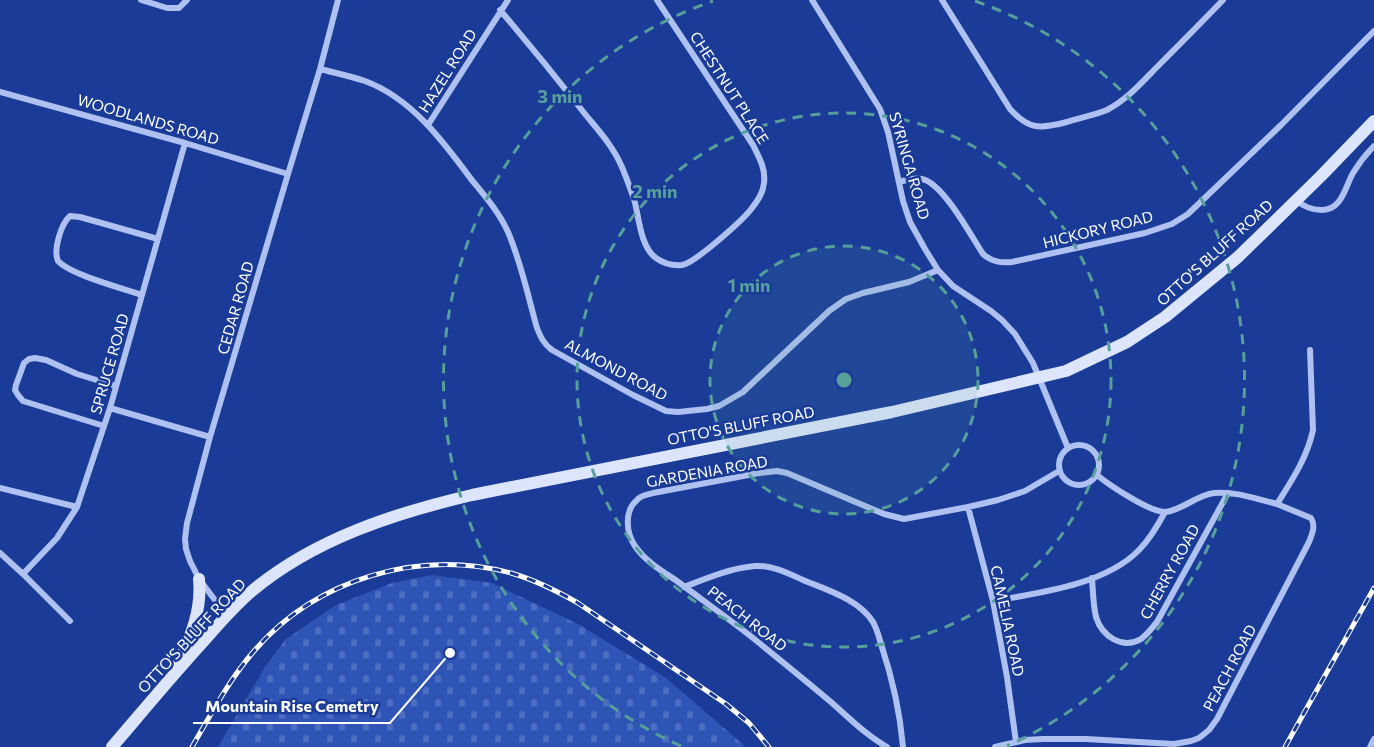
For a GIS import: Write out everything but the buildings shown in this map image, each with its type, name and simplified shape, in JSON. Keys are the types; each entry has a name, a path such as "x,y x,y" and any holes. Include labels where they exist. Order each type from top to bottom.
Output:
{"main road":[{"name":"OTTO'S BLUFF ROAD","path":"112,747 173,675 252,591 277,572 344,535 427,505 484,492 892,412 1039,378 1066,370 1128,342 1165,317 1238,256 1374,121"},
{"path":"173,675 193,630 198,612 199,579"}],"street":[{"path":"141,0 167,8 179,8 187,0"},
{"name":"CEDAR ROAD","path":"227,616 199,579 190,561 185,539 187,523 210,437 321,69 338,0"},
{"name":"HAZEL ROAD","path":"428,125 508,0"},
{"name":"CHESTNUT PLACE","path":"500,10 537,53 615,153 624,171 649,251 663,262 683,265 702,253 751,210 760,196 765,176 760,158 753,145 657,0"},
{"name":"SYRINGA ROAD","path":"812,0 880,109 888,132 903,201 910,222 938,270 953,286 1002,320 1015,334 1033,363 1068,448"},
{"path":"942,0 1010,109 1024,123 1039,126 1087,117 1121,101 1139,86 1223,0"},
{"name":"HICKORY ROAD","path":"899,182 914,178 923,179 938,188 983,254 996,262 1012,262 1145,233 1172,224 1188,214 1374,31"},
{"name":"ALMOND ROAD","path":"321,69 366,81 383,89 400,100 428,125 501,217 541,339 545,344 633,395 666,411 690,411 719,406 743,392 829,311 846,299 909,282 938,270"},
{"name":"WOODLANDS ROAD","path":"0,92 288,174"},
{"name":"SPRUCE ROAD","path":"23,574 57,538 77,507 110,408 184,143"},
{"path":"1296,200 1302,206 1318,210 1328,210 1337,205 1359,164 1374,146"},
{"path":"142,295 97,280 66,267 58,261 56,252 63,227 70,216 80,217 158,239"},
{"path":"993,601 1034,594 1092,578 1118,567 1127,562 1148,540 1165,512 1206,495 1228,493 1245,495 1277,504 1295,476 1310,441 1312,430 1310,350"},
{"path":"104,426 23,401 15,390 16,385 24,363 35,357 77,374 116,386"},
{"path":"110,408 210,437"},
{"path":"1075,445 1093,450 1099,462 1097,475 1090,482 1080,486 1067,482 1059,471 1061,455 1075,445"},
{"name":"GARDENIA ROAD","path":"684,587 648,560 635,546 630,536 628,528 630,511 637,499 643,496 777,471 802,478 884,514 904,519 968,507 1025,491 1059,471"},
{"path":"1097,475 1132,498 1165,512"},
{"path":"0,488 77,507"},
{"name":"CHERRY ROAD","path":"1092,578 1096,618 1104,633 1120,642 1135,642 1142,638 1149,633 1157,621 1228,493"},
{"name":"PEACH ROAD","path":"995,747 1043,739 1174,744 1191,741 1209,730 1245,668 1313,531 1314,525 1311,518 1277,504"},
{"name":"CAMELIA ROAD","path":"968,507 993,601 1016,742"},
{"path":"0,553 70,621"},
{"name":"PEACH ROAD","path":"684,587 725,572 756,566 768,567 829,591 866,613 874,624 888,663 903,747"},
{"name":"PEACH ROAD","path":"684,587 797,674 860,729 888,747"},
{"path":"1043,739 1043,747"},
{"path":"1370,747 1374,739"}],"green space":[{"path":"432,575 492,583 578,624 666,678 746,747 218,747 265,667 286,639 336,605 392,583"}],"railway":[{"path":"192,747 236,674 254,651 279,626 308,605 339,588 372,576 406,568 441,565 476,566 511,573 537,582 578,603 726,704 749,723 769,747"},
{"path":"1285,747 1374,588"}],"place":[{"name":"Mountain Rise Cemetry","path":"450,653"}]}
